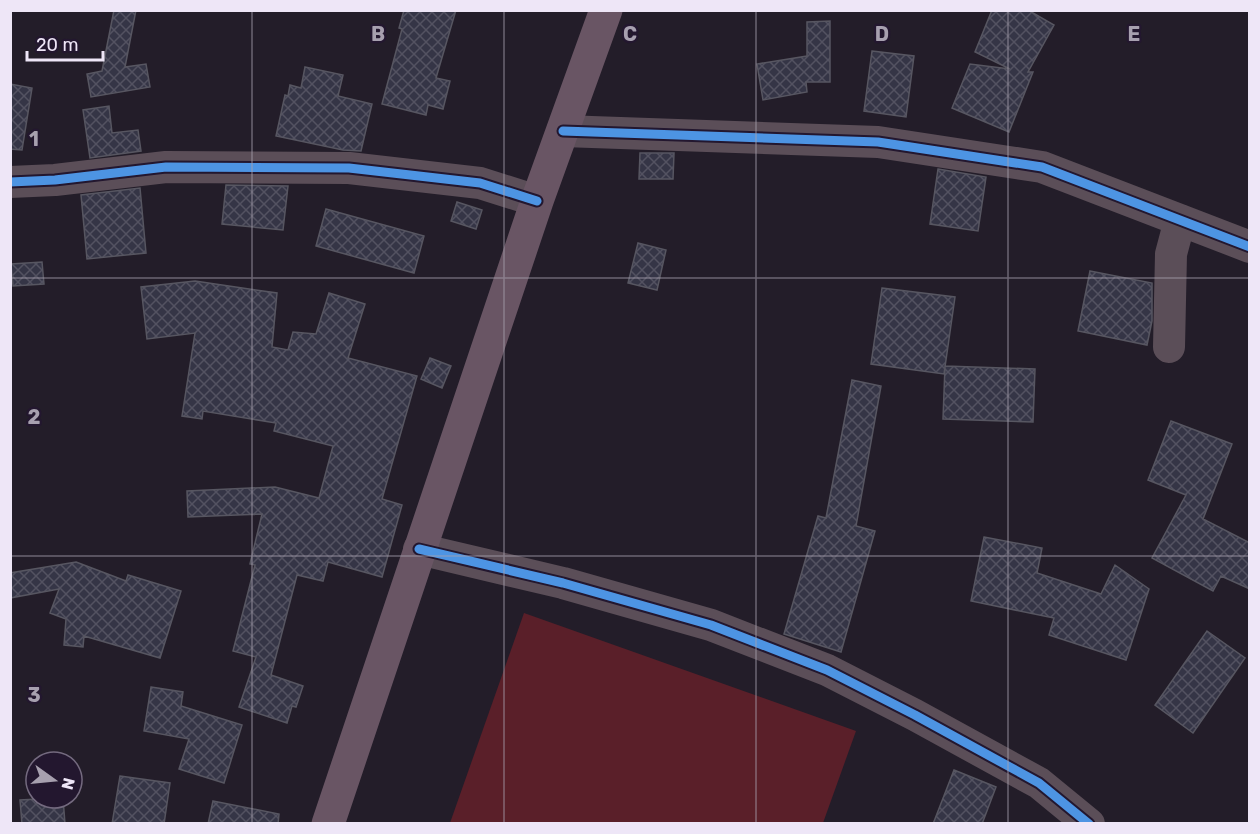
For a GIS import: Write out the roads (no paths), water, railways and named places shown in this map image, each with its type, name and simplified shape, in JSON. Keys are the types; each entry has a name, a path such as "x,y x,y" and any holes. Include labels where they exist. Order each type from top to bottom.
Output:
{"main road":[{"path":"328,824 537,201 606,10"}],"street":[{"path":"563,131 878,142 1042,167 1250,247"},
{"path":"10,182 55,180 166,167 349,168 480,183 537,201"},
{"path":"1169,347 1171,254 1180,220"},
{"path":"419,549 563,583 711,625 827,670 1039,783 1089,824"}]}
